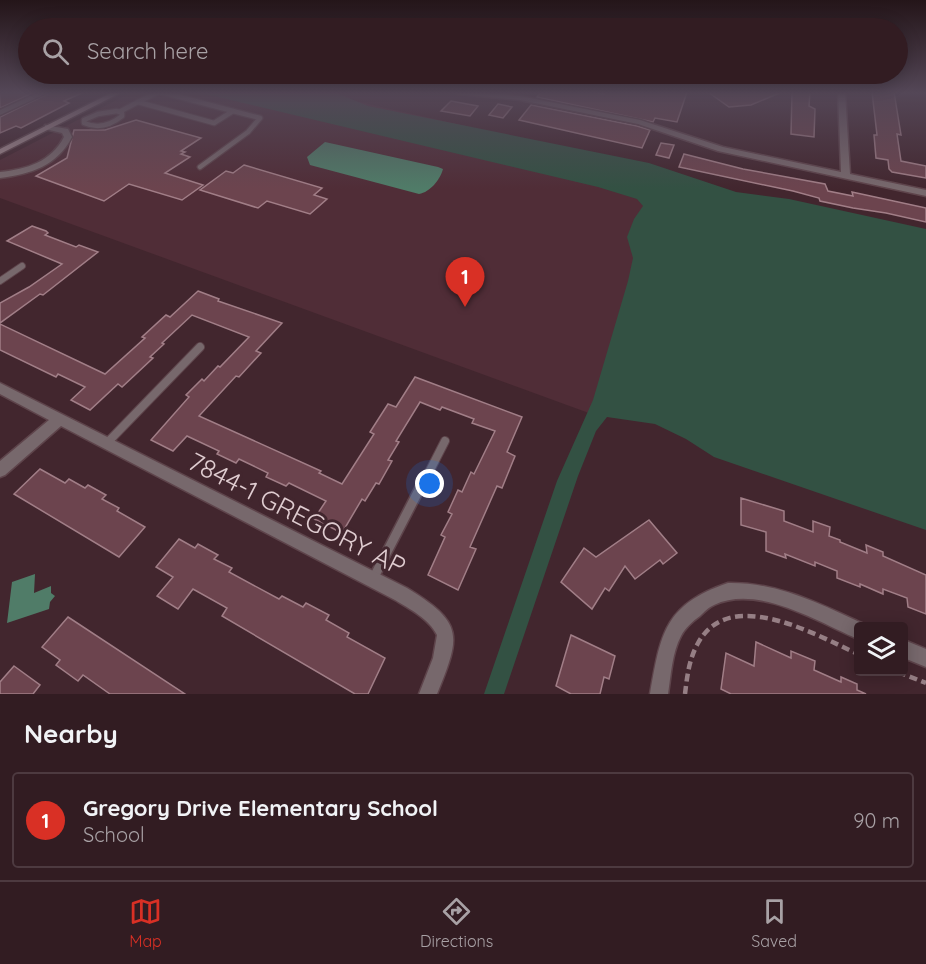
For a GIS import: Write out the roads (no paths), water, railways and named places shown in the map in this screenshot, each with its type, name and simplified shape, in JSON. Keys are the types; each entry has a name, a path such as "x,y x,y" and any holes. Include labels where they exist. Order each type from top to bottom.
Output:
{"street":[{"path":"0,152 53,124"},
{"path":"644,124 721,149 926,193"},
{"path":"844,124 846,177"},
{"path":"0,176 38,167 58,155 68,137 64,131 48,127"},
{"name":"7844-1 GREGORY AP","path":"0,388 373,579 430,612 445,629 447,646 428,694"},
{"path":"0,470 60,419"},
{"path":"659,694 666,656 677,626 696,606 717,593 741,590 771,594 854,628"},
{"path":"908,651 926,658"}],"lane":[{"path":"87,124 105,124"},
{"path":"200,167 248,132 255,124"},
{"path":"0,281 22,266"},
{"path":"107,443 200,347"},
{"path":"373,579 445,441"}],"place":[{"name":"Gregory Drive Elementary School","path":"465,307"}]}
